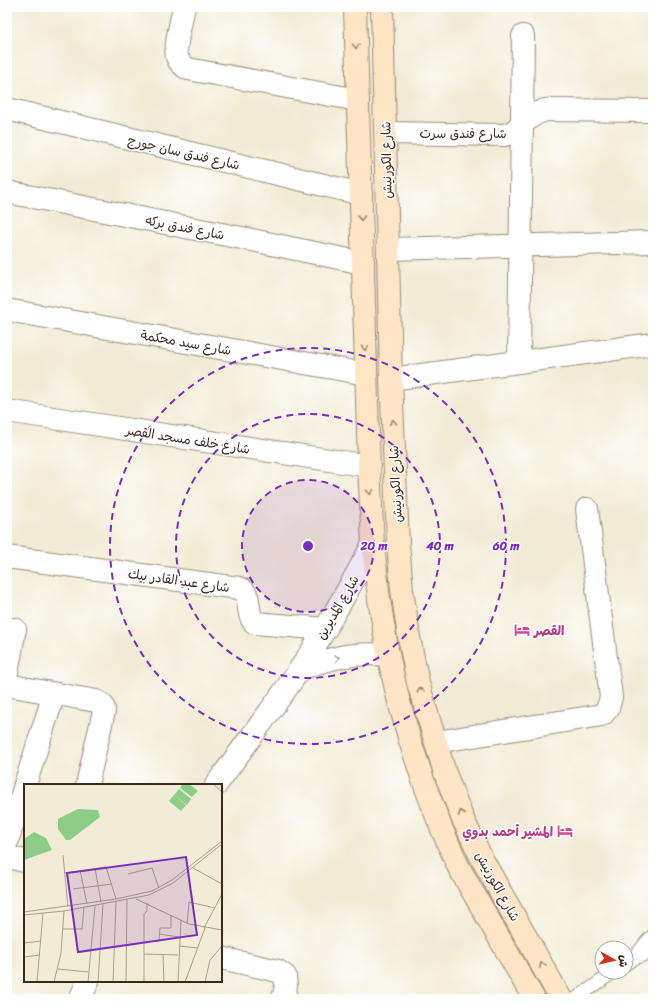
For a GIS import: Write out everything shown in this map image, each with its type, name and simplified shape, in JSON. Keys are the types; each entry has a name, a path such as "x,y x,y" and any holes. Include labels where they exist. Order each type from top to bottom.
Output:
{"street":[{"path":"184,7 176,49 177,57 181,64 188,69 358,100"},
{"name":"شارع الكورنيش","path":"355,7 368,466 373,544 379,599 388,654 410,741 440,825 458,866 534,999"},
{"name":"شارع الكورنيش","path":"382,7 391,379 398,544 402,590 409,637 418,683 445,773 462,817 482,859 561,999"},
{"path":"519,362 523,36"},
{"name":"شارع فندق سان جورج","path":"7,109 361,194"},
{"name":"شارع فندق سرت","path":"385,133 504,135 513,132 533,115 545,110 653,111"},
{"name":"شارع فندق بركه","path":"7,192 363,264"},
{"path":"388,249 653,242"},
{"name":"شارع سيد محكمة","path":"7,310 366,374"},
{"path":"391,379 653,344"},
{"name":"شارع خلف مسجد القصر","path":"7,411 368,466"},
{"path":"436,742 602,715 608,708 611,697 587,509"},
{"name":"شارع المديرين","path":"217,784 300,669 326,629 373,544"},
{"name":"شارع عبد القادر بيك","path":"7,557 239,588 248,595 250,616 255,623 326,629"},
{"path":"7,673 15,629"},
{"name":"شارع المديرين","path":"300,669 344,656 388,654"},
{"path":"7,685 100,702 104,708 104,711 87,784"},
{"path":"25,784 54,694"},
{"path":"7,842 24,788"},
{"path":"7,857 24,861"},
{"path":"222,958 278,971 285,976 286,986 284,999"},
{"path":"80,999 88,982"}],"lane":[{"path":"634,956 653,935"},
{"path":"634,959 653,952"},
{"path":"575,999 602,980"}],"place":[{"name":"القصر","path":"522,630"},
{"name":"المشير أحمد بدوي","path":"565,831"}]}
